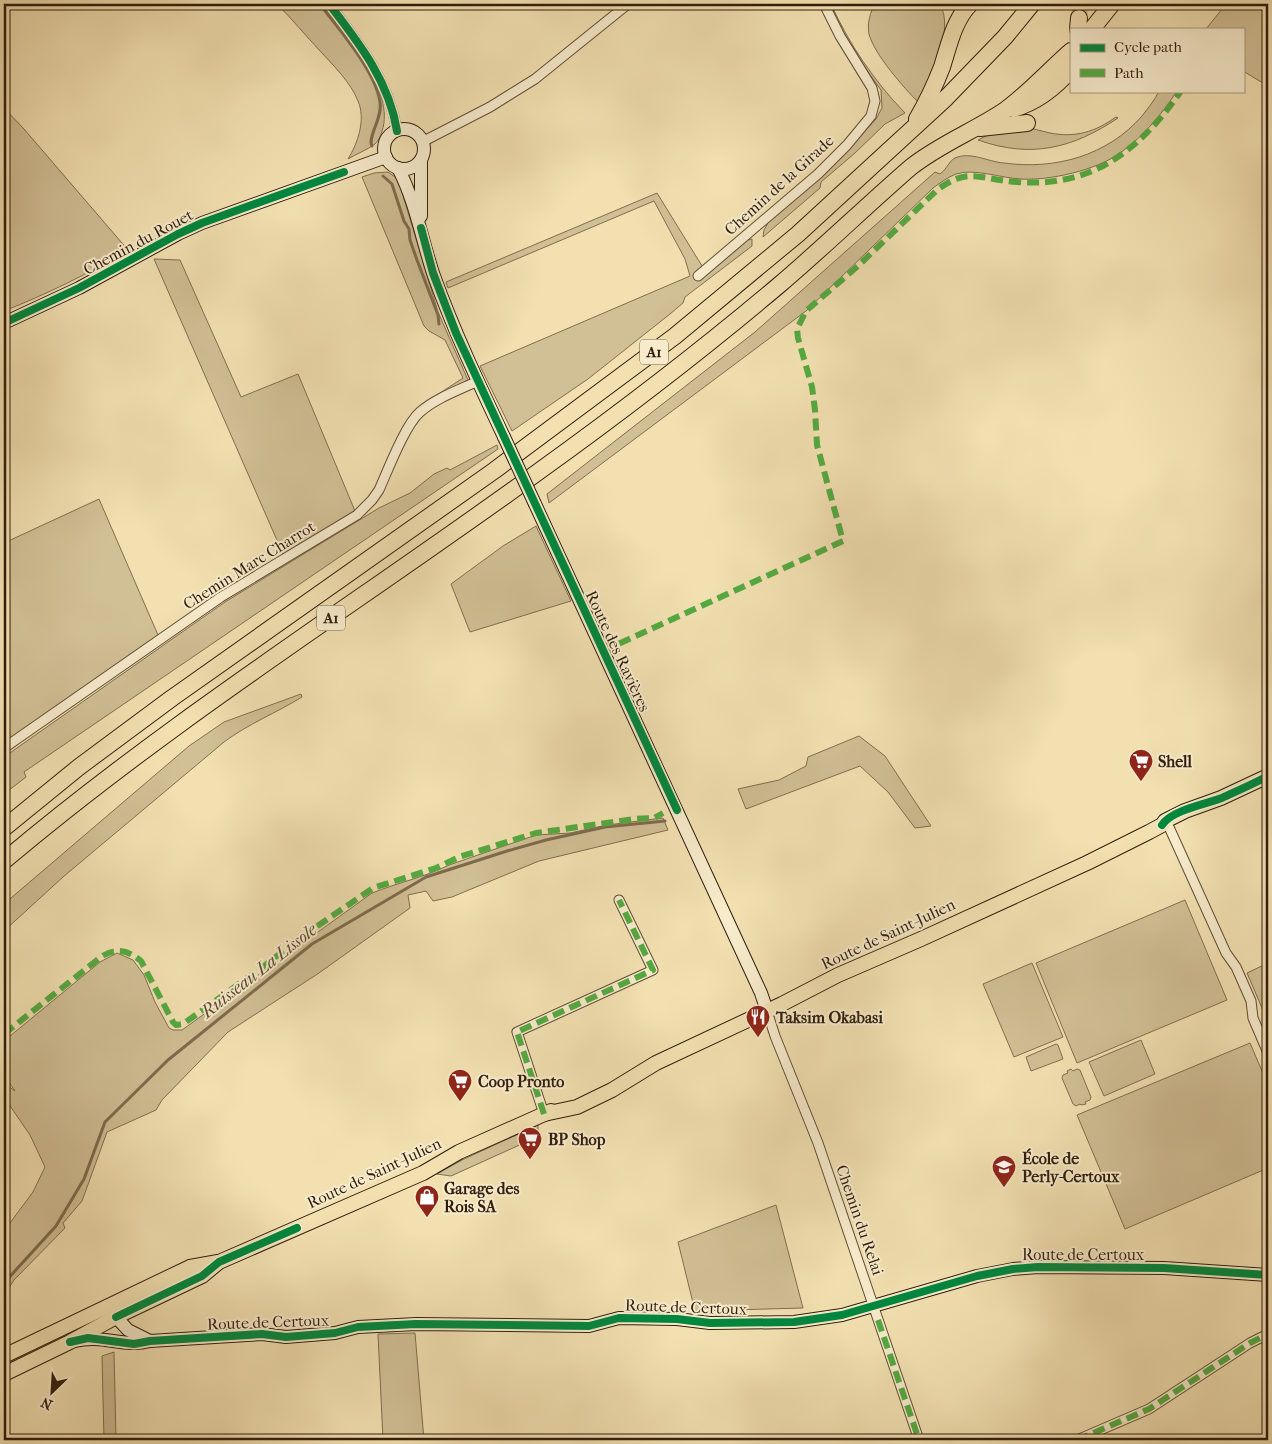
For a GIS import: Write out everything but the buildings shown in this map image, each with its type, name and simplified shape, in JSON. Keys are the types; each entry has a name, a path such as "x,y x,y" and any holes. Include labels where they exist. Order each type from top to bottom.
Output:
{"highway":[{"path":"906,134 933,90 953,32 963,11 970,4"},
{"path":"906,134 978,66 1032,4"},
{"path":"1083,25 1112,4"},
{"path":"1105,28 1124,4"},
{"path":"970,130 1004,111 1069,56"},
{"path":"970,130 1026,123"},
{"name":"A1","path":"4,861 88,793 179,725 498,501 623,409 777,286 911,167 932,152 970,130"},
{"name":"A1","path":"4,828 79,767 172,698 495,470 668,341 798,234 906,134"}],"main road":[{"name":"Route de Saint-Julien","path":"1166,826 1165,821 1185,811 1221,798 1268,776"},
{"name":"Route de Saint-Julien","path":"4,1374 70,1342 113,1312 190,1267 219,1262 423,1173 459,1152 544,1114 608,1081 629,1079 656,1063 767,1011 838,975 921,939 1166,826 1268,782"},
{"name":"Route de Saint-Julien","path":"4,1356 113,1312"}],"street":[{"path":"329,4 363,49 376,71 391,105 397,131"},
{"path":"422,142 490,107 535,79 628,4"},
{"name":"Chemin de la Girade","path":"698,276 818,174 872,116 875,101 872,88 840,36 824,4"},
{"path":"421,160 412,167 398,168 390,164 384,150 389,136 397,131 411,131 422,142 424,151 421,160 421,228"},
{"name":"Chemin du Rouet","path":"4,323 79,288 202,223 386,158"},
{"path":"398,168 405,181 421,228 436,282 456,333 478,381"},
{"name":"Route des Ravières","path":"478,381 761,993 767,1011"},
{"name":"Chemin Marc Charrot","path":"4,748 221,598 357,515 369,504 379,490 409,425 416,415 432,404 478,381"},
{"path":"1166,826 1226,953 1236,967 1244,984 1251,1001 1254,1018 1268,1053"},
{"path":"544,1114 517,1032 653,970 619,900"},
{"name":"Chemin du Relai","path":"767,1011 775,1036 818,1143 919,1440"},
{"name":"Route de Certoux","path":"70,1342 88,1338 134,1344 150,1341 262,1334 286,1337 335,1333 358,1327 416,1324 589,1326 620,1318 677,1318 710,1324 782,1323 823,1319 977,1276 1038,1266 1155,1268 1268,1275"},
{"path":"113,1312 128,1330 150,1341"},
{"path":"1077,1440 1149,1409 1250,1343 1268,1334"}],"shaded area":[{"path":"277,4 322,4 366,64 382,99 384,116 381,135 375,144 348,159 358,138 361,123 360,108 355,94 337,69"},
{"path":"828,4 831,4 863,62 905,113 885,124 821,182 820,188 763,237 764,230 769,221 847,151 876,119 882,108 881,90 854,53"},
{"path":"875,4 940,4 944,15 945,27 943,41 919,103 890,70 872,42 868,26"},
{"path":"1226,4 1268,4 1268,86 1244,72 1244,28 1207,28"},
{"path":"1158,92 1176,92 1144,133 1120,153 1099,165 1058,176 1032,179 963,172 941,182 806,311 549,503 547,494 755,332 935,172 940,174 953,159 961,156 979,157 998,162 1023,165 1061,162 1079,157 1113,141 1128,130"},
{"path":"4,108 128,250 67,283 4,311"},
{"path":"1116,117 1118,118 1085,137 1051,147 1016,149 978,140 1000,130 1017,127 1026,127 1050,133 1076,134 1100,127"},
{"path":"388,172 398,179 438,312 468,380 420,406 463,378 445,340 424,326 362,177 374,173"},
{"path":"657,193 707,274 747,240 752,239 752,246 685,297 683,303 670,314 588,379 512,431 480,366 690,276 685,259 654,201 448,288 446,282"},
{"path":"154,259 180,260 241,397 298,374 355,511 283,554"},
{"path":"497,445 498,449 24,772 26,777 4,794 4,757 225,602 379,508 410,493 434,474 447,468 450,470"},
{"path":"99,499 158,635 4,743 4,543"},
{"path":"536,526 571,601 470,632 451,584 503,546"},
{"path":"301,694 302,697 224,742 63,877 4,931 4,904 189,746 224,722"},
{"path":"859,736 885,756 931,826 915,828 888,792 860,766 746,809 738,789 779,780 806,766 808,757"},
{"path":"663,818 668,830 539,861 452,897 433,901 426,891 408,895 410,908 319,973 228,1032 162,1100 156,1110 107,1132 82,1201 63,1223 65,1228 14,1280 4,1295 4,1231 33,1192 45,1167 30,1135 4,1097 4,1083 15,1091 4,1075 4,1041 100,962 117,953 133,960 144,975 155,1002 169,1028 182,1030 372,893 536,835 570,833 607,825"},
{"path":"1185,900 1227,1000 1077,1063 1036,963"},
{"path":"1032,963 1063,1037 1014,1057 983,984"},
{"path":"1268,963 1268,1022 1247,973"},
{"path":"1141,1040 1155,1074 1104,1096 1089,1062"},
{"path":"1250,1043 1268,1085 1268,1168 1125,1229 1077,1115"},
{"path":"1056,1044 1063,1059 1031,1071 1026,1057"},
{"path":"1071,1069 1073,1071 1080,1070 1091,1097 1090,1100 1085,1102 1086,1104 1076,1106 1073,1104 1062,1078"},
{"path":"538,1125 538,1132 535,1138 451,1176 437,1174 462,1160"},
{"path":"776,1205 803,1308 695,1311 678,1242"},
{"path":"415,1333 424,1440 383,1440 378,1334"},
{"path":"114,1352 116,1440 104,1440 102,1356"}],"waterway":[{"path":"320,4 364,64 377,90 380,108 371,142 372,146"},
{"path":"383,176 392,184 404,221 409,229 410,240 417,260 438,315 439,324"},
{"name":"Ruisseau La Lissole","path":"4,1283 56,1226 84,1179 105,1122 168,1060 312,944 426,877 546,840 605,827 665,821"}],"tunnel":[{"path":"1079,18 1080,4"}],"marked path":[{"path":"603,651 843,541 817,445 812,387 798,338 797,329 806,311 859,265 937,190 948,183 967,176 1017,182 1044,182 1068,179 1091,171 1112,161 1131,147 1149,131 1180,92"},
{"path":"4,1034 101,957 117,951 127,952 141,961 173,1022 176,1025 183,1024 300,938 373,888 436,868 459,857 536,833 634,819 654,818 663,813"},
{"path":"544,1114 517,1032 653,970 619,900"},
{"path":"878,1320 919,1440"},
{"path":"1077,1440 1149,1409 1250,1343 1268,1334"}],"cycle path":[{"path":"329,4 362,48 380,79 393,113 397,131"},
{"path":"4,323 79,288 202,223 344,172"},
{"path":"421,228 433,273 456,333 677,810"},
{"path":"1162,825 1173,815 1181,811 1222,798 1268,776"},
{"path":"116,1317 202,1276 219,1262 297,1228"},
{"path":"70,1342 88,1338 134,1344 150,1341 262,1334 286,1337 335,1333 358,1327 416,1324 589,1326 619,1318 677,1319 710,1323 794,1322 842,1315 977,1276 1013,1269 1038,1267 1164,1268 1268,1275"}],"place":[{"name":"Shell","path":"1141,782"},
{"name":"Taksim Okabasi","path":"758,1038"},
{"name":"Coop Pronto","path":"460,1102"},
{"name":"BP Shop","path":"530,1160"},
{"name":"École de Perly-Certoux","path":"1004,1188"},
{"name":"Garage des Rois SA","path":"427,1218"}]}
